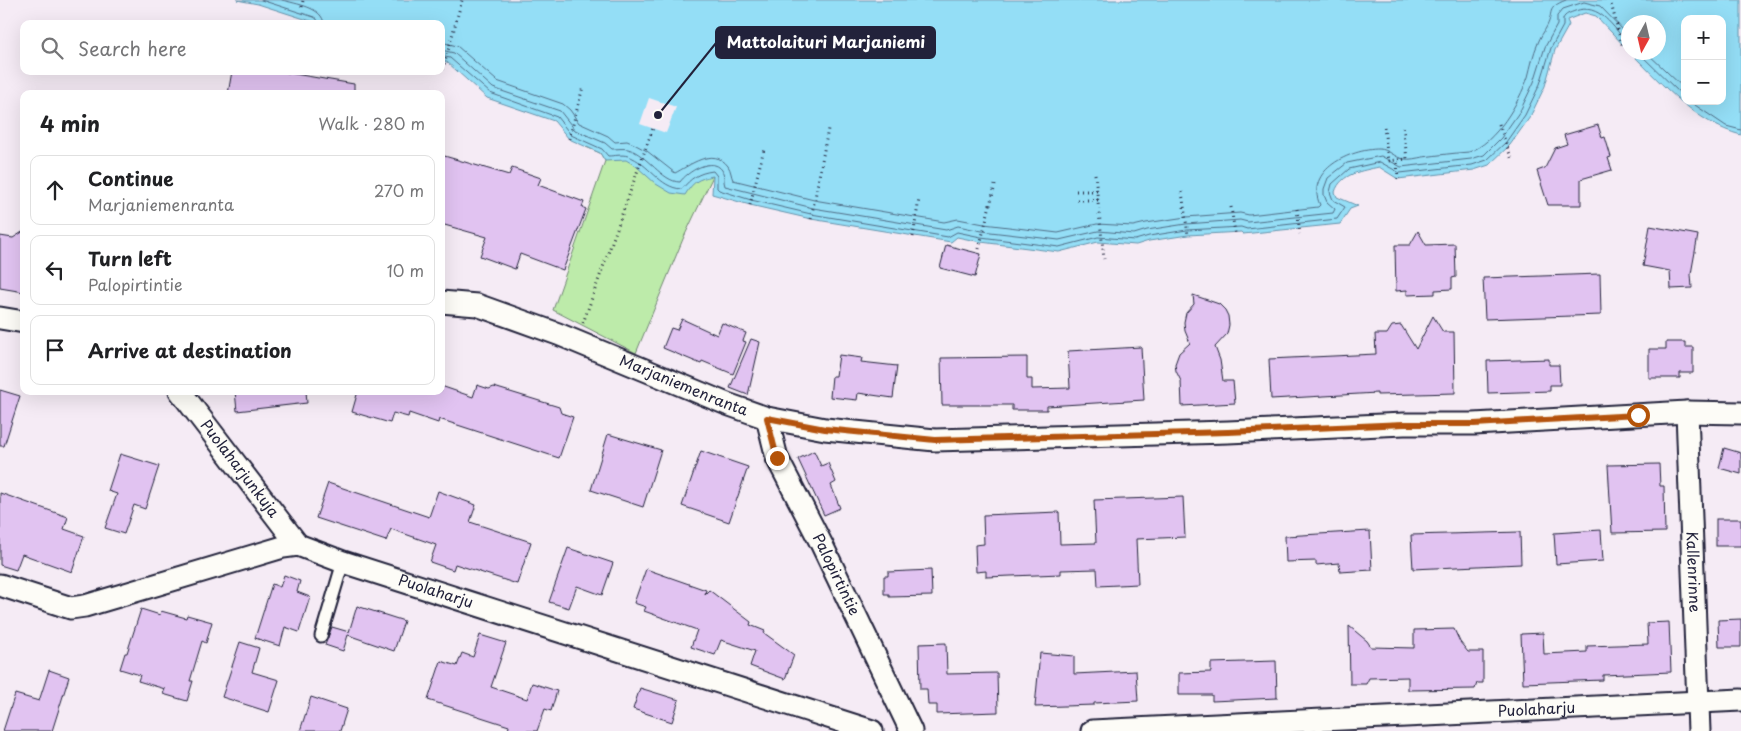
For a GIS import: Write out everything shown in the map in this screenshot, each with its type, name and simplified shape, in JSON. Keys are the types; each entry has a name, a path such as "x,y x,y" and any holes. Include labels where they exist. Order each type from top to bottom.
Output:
{"street":[{"name":"Marjaniemenranta","path":"445,302 477,305 767,418 825,429 935,440 1079,437 1404,424 1474,424 1687,412 1741,412"},
{"path":"0,318 20,321"},
{"name":"Puolaharjunkuja","path":"183,395 298,545"},
{"name":"Kallenrinne","path":"1687,412 1699,731"},
{"name":"Palopirtintie","path":"767,418 777,458 822,545 911,731"},
{"path":"0,585 71,608 85,606 282,548 298,545"},
{"name":"Puolaharju","path":"298,545 343,562 872,731"},
{"name":"Puolaharju","path":"1092,731 1741,700"}],"lane":[{"path":"321,636 343,562"}],"path":[{"path":"302,7 303,0"},
{"path":"445,62 462,0"},
{"path":"1610,0 1621,44"},
{"path":"569,139 582,87"},
{"path":"1498,124 1512,160"},
{"path":"1384,127 1388,161 1407,159 1403,125"},
{"path":"575,342 653,128"},
{"path":"811,219 828,129"},
{"path":"750,205 764,149"},
{"path":"1396,160 1398,178"},
{"path":"1096,174 1104,259"},
{"path":"979,249 995,185"},
{"path":"1076,191 1097,191"},
{"path":"1182,192 1188,235"},
{"path":"912,237 919,199"},
{"path":"1077,200 1098,200"},
{"path":"1231,207 1235,233"},
{"path":"1298,209 1300,234"}],"green space":[{"path":"586,147 713,176 683,239 636,353 553,310 605,161 600,153"}],"water":[{"path":"237,0 1741,0 1741,135 1709,122 1685,105 1726,105 1726,15 1681,15 1681,102 1638,60 1666,60 1666,15 1621,15 1621,43 1596,16 1585,13 1567,20 1569,25 1555,50 1545,86 1530,117 1510,145 1489,165 1474,170 1398,179 1379,167 1353,174 1342,181 1335,192 1337,197 1358,206 1350,209 1340,224 1243,234 1241,232 1188,235 1136,245 1098,242 1059,252 957,237 951,242 811,219 712,194 713,176 696,182 685,195 671,193 656,184 636,166 626,160 605,161 600,153 569,139 554,121 487,98 445,62 445,20 308,20 258,4"}],"pier":[{"path":"649,98 676,107 666,133 640,124"}],"building":[{"path":"231,75 301,75 354,84 354,90 229,90"},
{"path":"1598,125 1602,138 1605,137 1611,157 1608,158 1612,170 1581,179 1581,205 1548,205 1537,171 1545,168 1555,148 1567,144 1564,135"},
{"path":"445,156 509,175 512,168 541,178 538,185 584,202 582,207 586,209 563,270 520,254 515,269 480,256 487,237 445,225"},
{"path":"1650,226 1698,235 1691,274 1692,288 1671,289 1670,271 1643,266"},
{"path":"1418,231 1426,245 1455,244 1456,277 1452,278 1452,289 1435,290 1435,294 1407,295 1407,290 1396,291 1395,245 1410,245"},
{"path":"20,234 20,291 0,288 0,236 13,238"},
{"path":"946,245 981,254 975,277 940,268"},
{"path":"1600,274 1601,315 1485,319 1483,278"},
{"path":"1193,295 1219,304 1228,316 1227,334 1215,347 1220,360 1223,381 1233,381 1235,403 1182,406 1181,381 1175,364 1179,353 1190,343 1185,331 1184,322 1186,313 1194,304"},
{"path":"1433,316 1443,332 1454,332 1455,393 1377,395 1377,393 1271,399 1269,359 1376,354 1375,334 1387,334 1392,326 1401,325 1416,349"},
{"path":"682,319 717,335 722,323 746,333 743,341 746,342 733,374 702,361 701,364 663,348 671,328 677,330"},
{"path":"751,339 760,342 748,395 730,388"},
{"path":"1666,342 1685,342 1685,347 1693,347 1693,373 1680,373 1680,378 1649,378 1649,349 1666,349"},
{"path":"1141,347 1144,400 1047,406 1047,410 1012,410 1012,405 942,405 941,358 1027,357 1027,379 1032,379 1032,389 1070,388 1068,351"},
{"path":"839,355 862,358 861,362 897,366 893,398 858,393 857,400 830,397 832,376 836,376"},
{"path":"1549,359 1549,365 1559,365 1560,385 1550,385 1550,391 1488,393 1487,361"},
{"path":"477,385 489,389 494,387 559,407 561,413 573,417 559,458 439,419 438,423 409,413 408,417 393,413 390,423 352,412 357,395 445,395 445,387 473,397"},
{"path":"0,390 20,396 4,446 0,446"},
{"path":"235,395 306,395 307,403 237,411"},
{"path":"608,434 661,450 643,507 591,490"},
{"path":"1724,448 1741,453 1741,474 1719,468"},
{"path":"701,451 748,467 729,522 682,506"},
{"path":"814,451 821,466 828,463 836,482 831,485 840,508 824,515 798,459"},
{"path":"120,454 159,466 145,509 134,505 124,534 105,528 117,494 108,491"},
{"path":"1659,464 1660,486 1664,486 1665,532 1612,533 1608,465"},
{"path":"328,483 429,517 438,491 476,505 470,522 531,542 517,584 455,564 453,570 430,562 436,545 391,529 386,541 316,518"},
{"path":"0,493 68,517 64,529 84,536 72,572 22,554 16,570 0,565"},
{"path":"1183,497 1185,537 1136,539 1138,584 1098,586 1097,569 1061,570 1061,574 986,577 986,571 976,572 975,545 984,544 983,515 1059,512 1060,544 1096,543 1094,500"},
{"path":"1716,519 1741,519 1741,546 1716,546"},
{"path":"1601,530 1603,561 1556,564 1554,533"},
{"path":"1370,531 1372,570 1340,572 1339,563 1316,565 1316,561 1286,562 1285,536"},
{"path":"1520,532 1521,564 1413,569 1411,535"},
{"path":"568,548 613,563 602,595 577,586 569,608 549,602"},
{"path":"646,569 706,590 705,594 709,590 751,622 750,625 765,631 764,633 794,655 785,679 750,666 755,651 721,640 715,655 691,647 697,630 644,611 646,607 634,603"},
{"path":"931,570 932,596 889,597 889,594 884,594 884,576 888,576 888,572"},
{"path":"284,575 300,581 297,592 310,597 299,632 285,627 280,646 255,638 272,584 280,587"},
{"path":"357,606 404,621 394,651 348,635 343,651 325,645 332,627 349,632"},
{"path":"141,609 160,615 161,611 186,618 187,615 212,622 206,643 202,641 190,681 193,681 187,701 163,694 165,689 138,681 140,675 120,669"},
{"path":"1741,619 1741,647 1719,647 1718,620"},
{"path":"1669,622 1671,672 1603,675 1603,680 1523,683 1521,634 1543,633 1544,654 1587,652 1587,646 1648,644 1647,623"},
{"path":"1349,626 1367,641 1371,647 1414,648 1414,630 1454,629 1460,642 1468,652 1483,652 1483,683 1477,683 1475,689 1408,690 1408,677 1369,678 1366,684 1350,684"},
{"path":"480,635 506,643 491,687 527,699 532,683 557,691 551,711 545,709 537,731 508,731 509,726 428,700 441,661 457,666 462,653 473,657"},
{"path":"240,642 259,648 252,672 279,680 269,712 222,697"},
{"path":"946,643 947,674 997,673 998,712 937,714 937,705 928,705 927,689 920,689 919,644"},
{"path":"1040,653 1074,656 1074,674 1136,671 1138,701 1035,707"},
{"path":"1276,661 1277,698 1212,701 1212,695 1179,695 1179,673 1211,672 1211,663"},
{"path":"49,670 69,677 52,731 3,731 15,694 39,701"},
{"path":"640,688 679,700 672,722 633,709"},
{"path":"311,697 347,709 340,731 300,731"}],"place":[{"name":"Mattolaituri Marjaniemi","path":"658,115"}],"route":[{"path":"777,458 767,418 825,429 935,440 1228,432 1404,424 1474,424 1638,415"}]}
